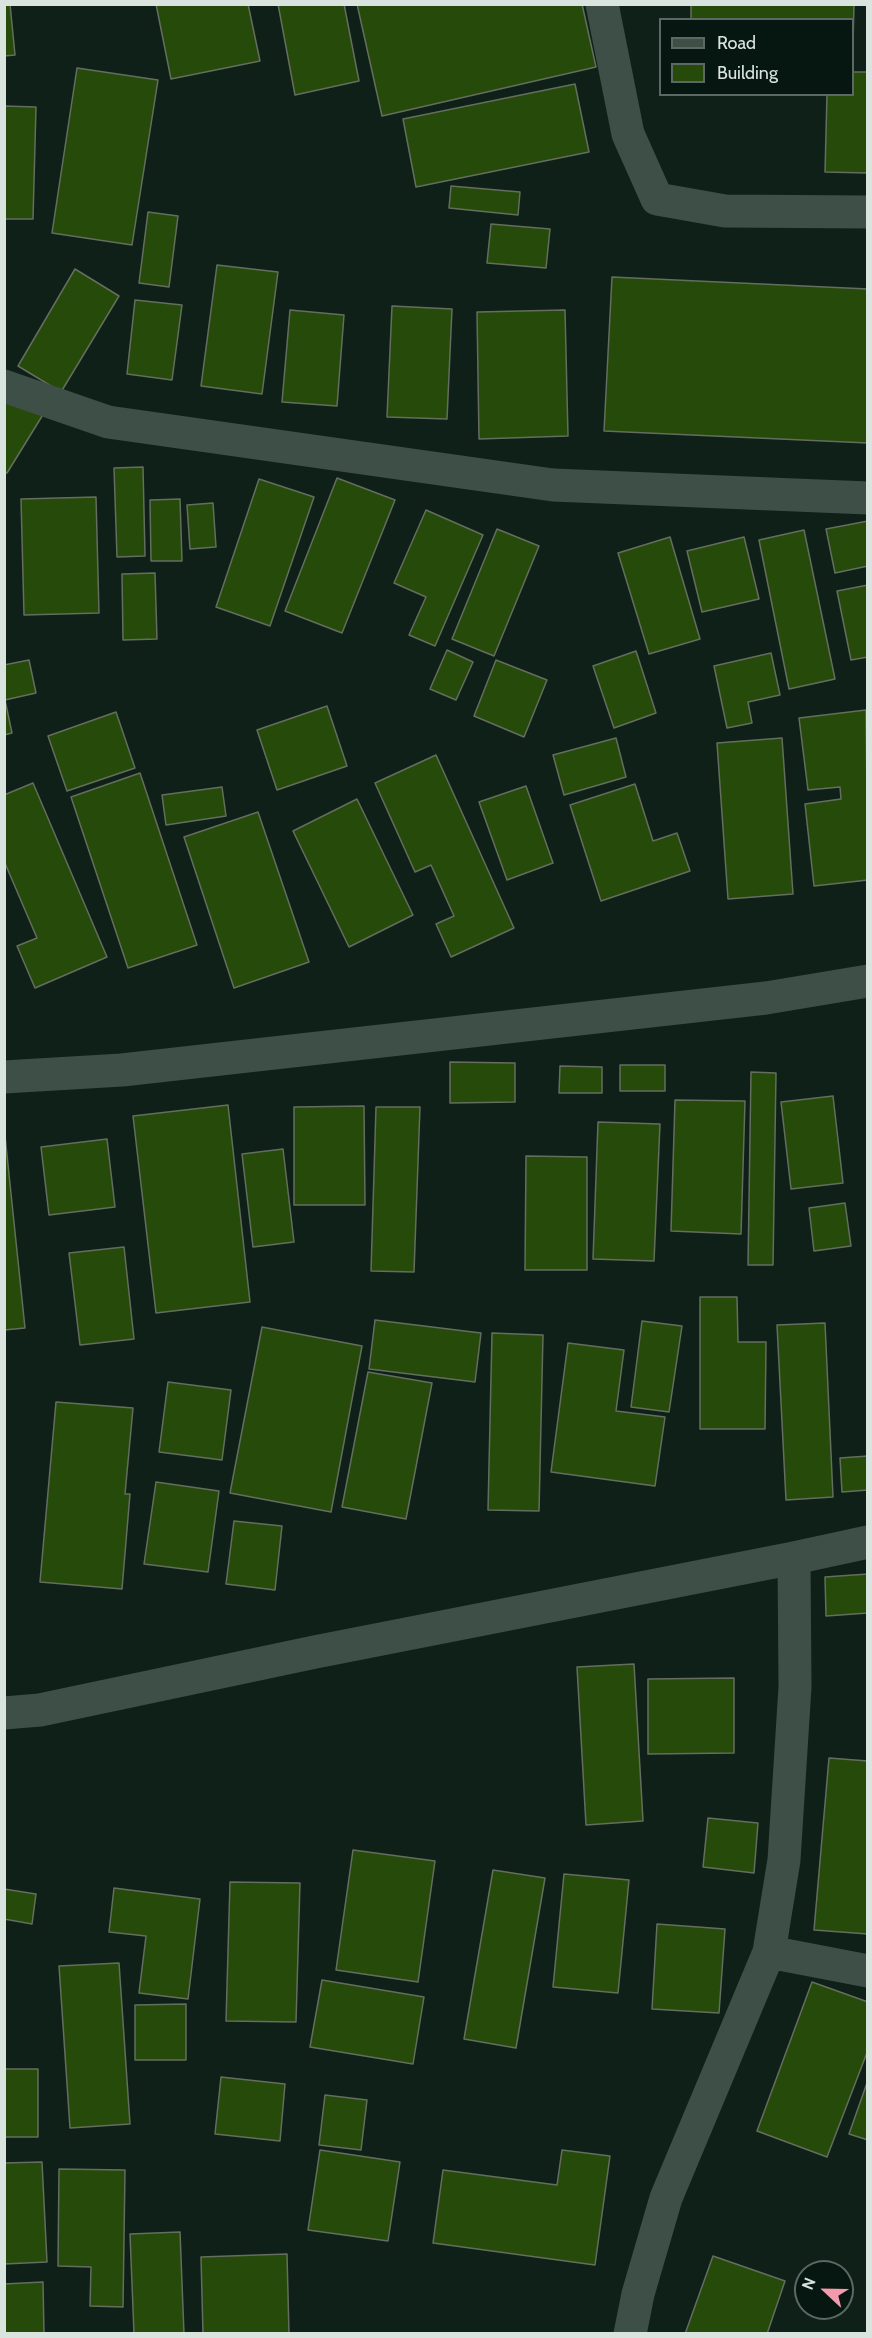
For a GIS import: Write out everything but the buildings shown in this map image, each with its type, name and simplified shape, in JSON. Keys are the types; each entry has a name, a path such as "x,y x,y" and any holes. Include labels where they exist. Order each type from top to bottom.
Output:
{"street":[{"path":"602,4 628,134 657,199 725,211 867,212"},
{"path":"4,386 108,422 553,485 867,498"},
{"path":"4,1077 122,1070 766,998 867,981"},
{"path":"4,1713 40,1710 315,1652 867,1542"},
{"path":"630,2334 638,2294 666,2199 769,1953 784,1860 795,1687 794,1558"},
{"path":"769,1953 867,1971"}]}
